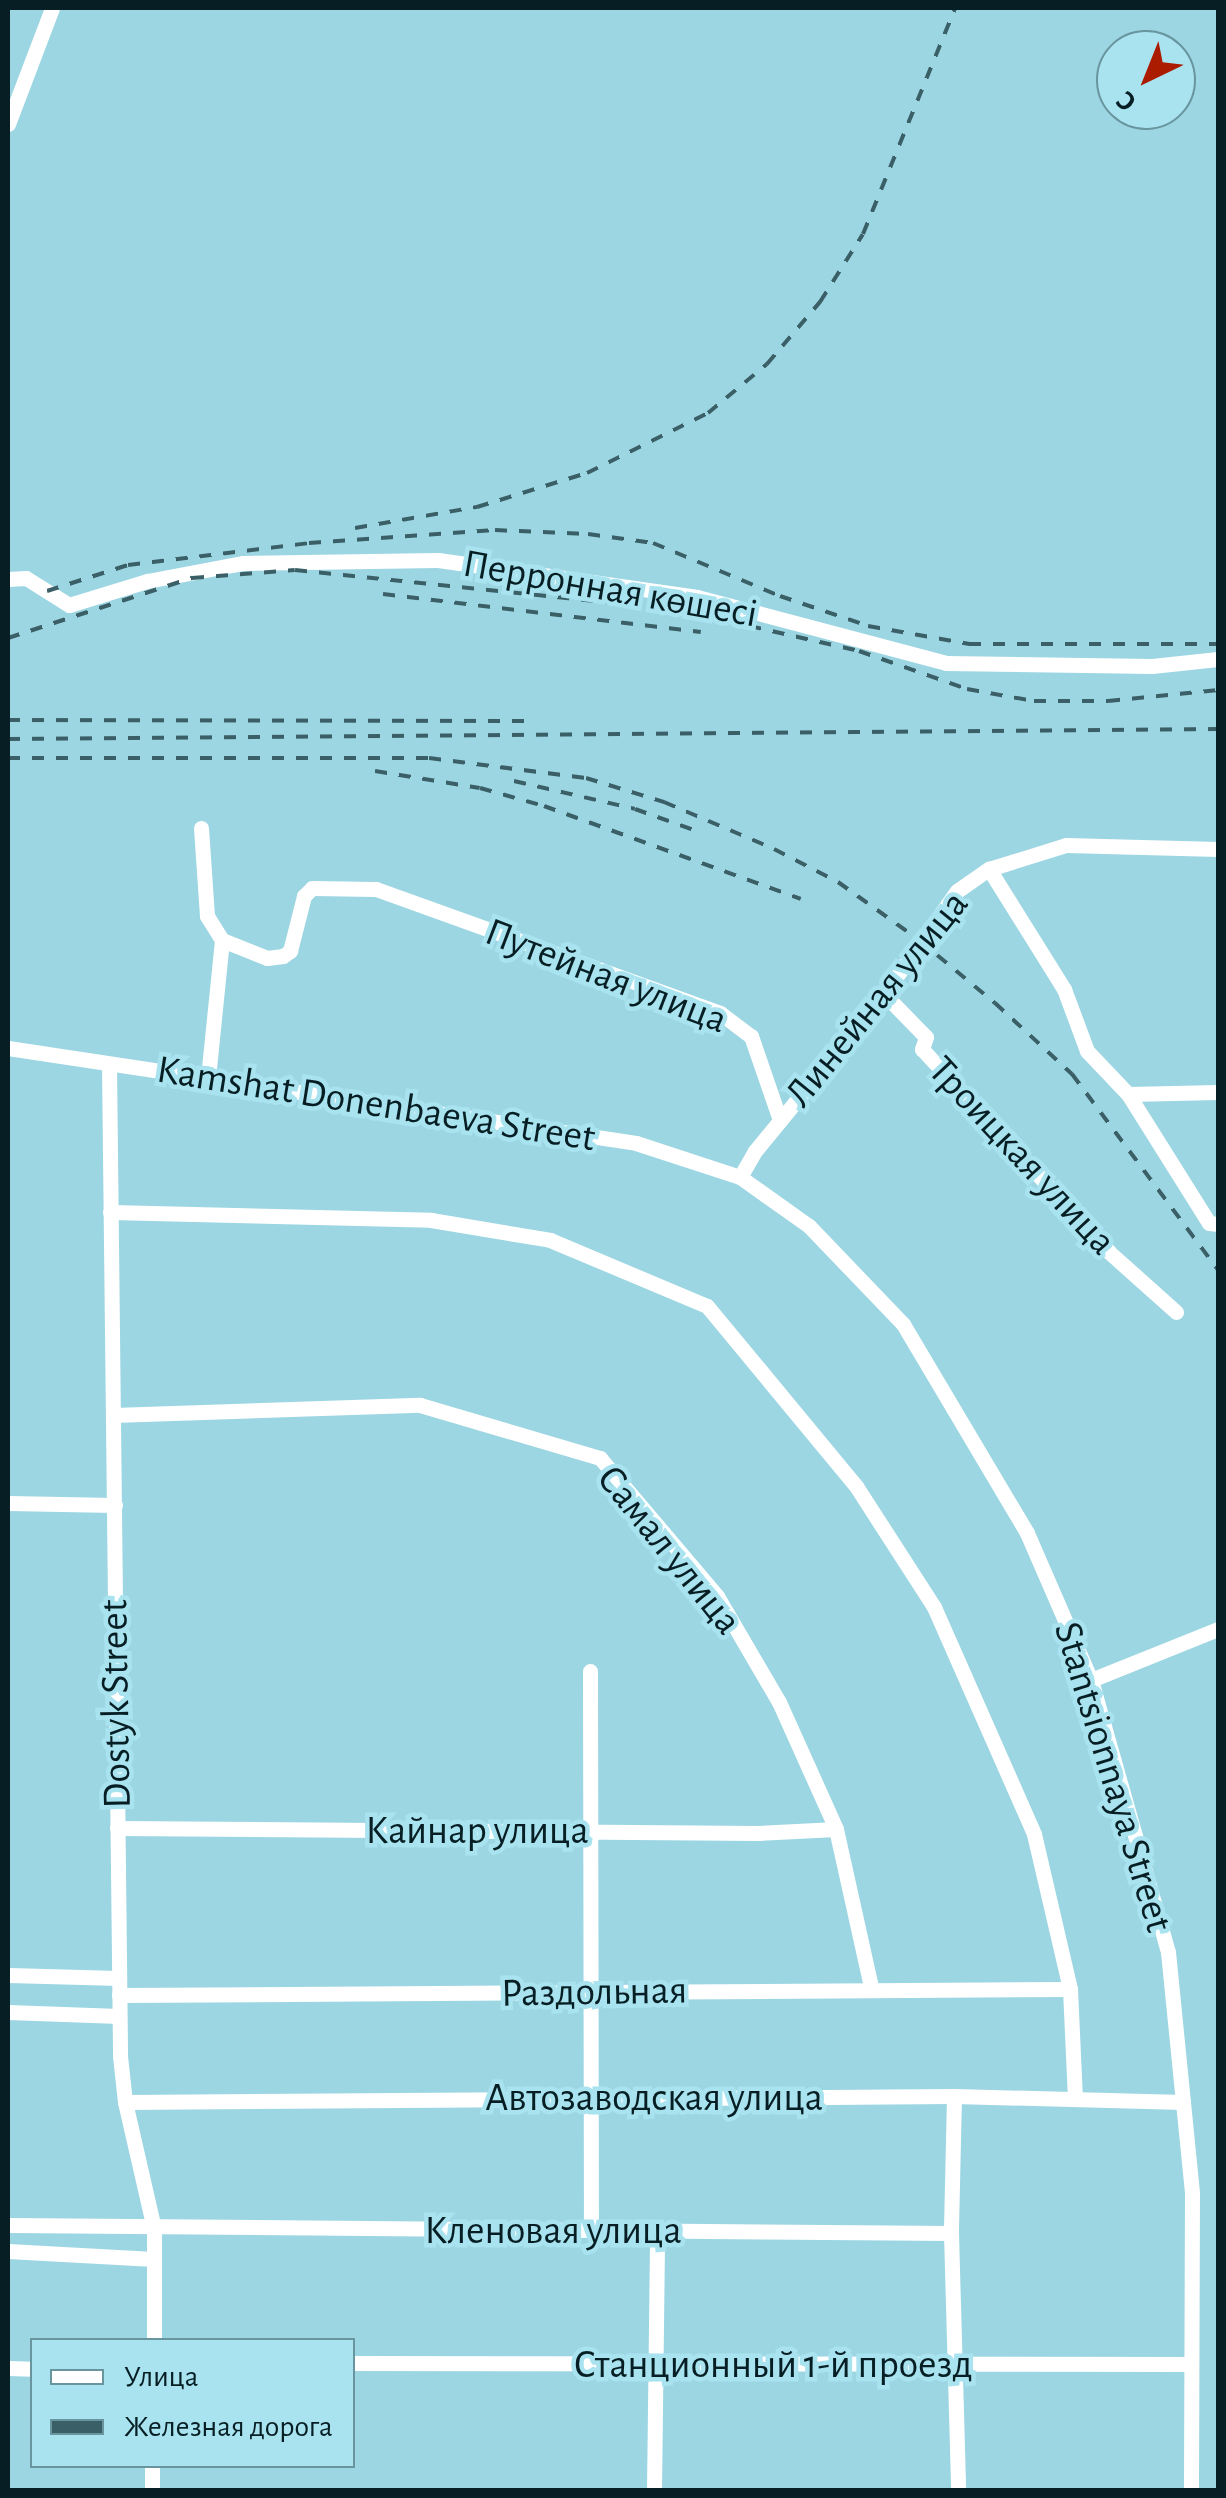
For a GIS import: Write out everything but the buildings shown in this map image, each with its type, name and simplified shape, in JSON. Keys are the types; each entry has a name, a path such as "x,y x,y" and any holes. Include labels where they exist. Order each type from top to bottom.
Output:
{"street":[{"path":"8,124 52,8"},
{"name":"Перронная көшесі","path":"8,578 26,578 69,605 147,581 243,563 438,560 697,596 946,663 1152,666 1218,659"},
{"path":"201,828 206,916 222,940 208,1078"},
{"name":"Линейная улица","path":"740,1177 780,1120 884,994 957,892 999,862 1066,845 1218,849"},
{"path":"990,869 1064,989 1087,1051 1128,1094 1214,1223"},
{"name":"Путейная улица","path":"222,940 267,958 283,956 290,951 304,896 312,888 376,889 720,1013 751,1036 780,1120"},
{"name":"Троицкая улица","path":"884,994 926,1037 922,1049 989,1122 1109,1252 1176,1312"},
{"name":"Kamshat Donenbaeva Street","path":"8,1048 636,1142 740,1177"},
{"name":"Dostyk Street","path":"109,1064 119,2016 125,2102 154,2229 154,2338"},
{"path":"1128,1094 1218,1092"},
{"name":"Stantsionnaya Street","path":"740,1177 809,1226 903,1324 1027,1533 1091,1680 1168,1952 1192,2194 1191,2490"},
{"path":"110,1212 431,1220 550,1240 707,1306 856,1486 934,1607 1034,1834 1070,1990 1075,2099"},
{"name":"Самал улица","path":"112,1416 420,1405 600,1458 717,1596 780,1702 836,1828 871,1988"},
{"path":"8,1503 115,1505"},
{"path":"1091,1680 1218,1629"},
{"path":"590,1671 592,2231"},
{"name":"Кайнар улица","path":"117,1828 758,1833 836,1828"},
{"path":"8,1975 119,1978"},
{"name":"Раздольная","path":"119,1995 871,1988 1070,1990"},
{"path":"8,2012 119,2016"},
{"path":"954,2096 951,2233 958,2490"},
{"name":"Автозаводская улица","path":"125,2102 954,2096 1183,2102"},
{"name":"Кленовая улица","path":"8,2225 951,2233"},
{"path":"654,2490 657,2232"},
{"path":"8,2251 154,2258"},
{"name":"Станционный 1-й проезд","path":"355,2363 1192,2364"}],"railway":[{"path":"355,528 477,507 587,473 708,413 767,364 820,302 863,234 955,8"},
{"path":"47,591 128,565 309,543 495,530 588,534 653,543 780,596 868,626 969,644 1218,644"},
{"path":"8,638 192,578 295,570 679,610 859,651 967,689 1034,701 1108,701 1218,690"},
{"path":"383,594 701,632"},
{"path":"8,720 530,721"},
{"path":"8,739 1218,729"},
{"path":"8,758 429,758 586,778 664,802 774,849 838,882 919,940 995,1003 1072,1074 1218,1270"},
{"path":"375,771 480,788 544,806 801,899"},
{"path":"514,781 635,809 702,833"}]}
